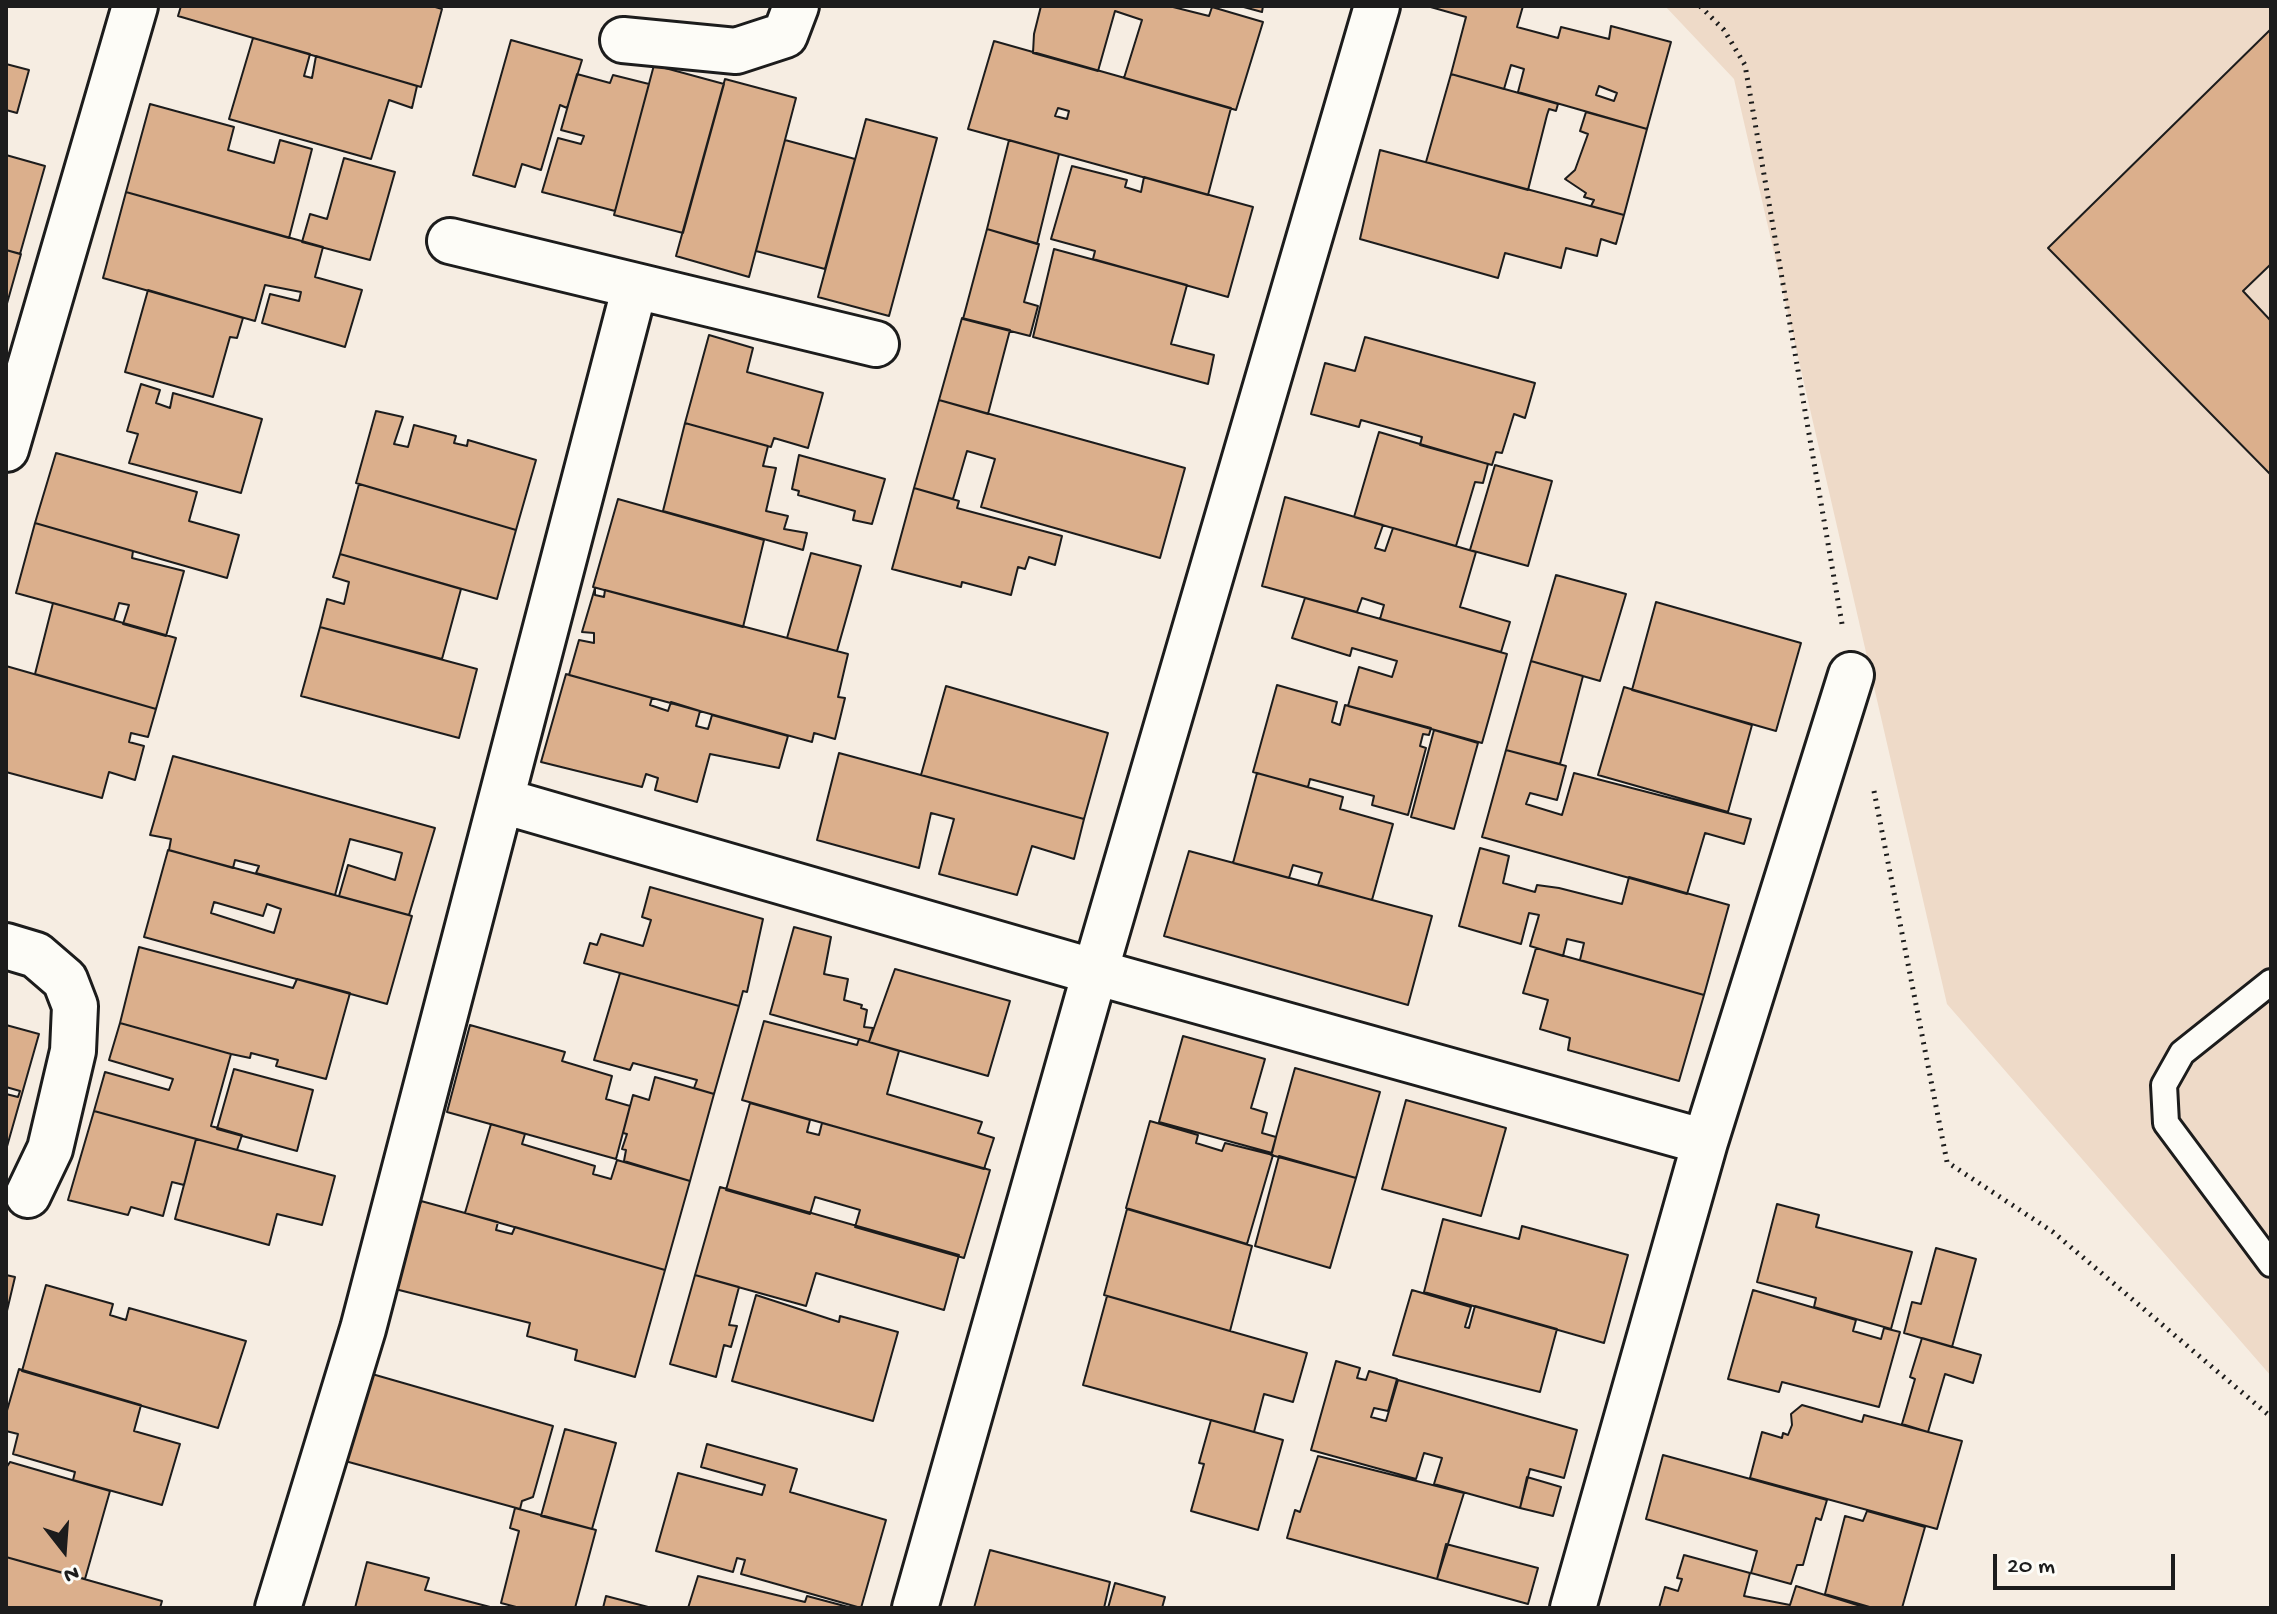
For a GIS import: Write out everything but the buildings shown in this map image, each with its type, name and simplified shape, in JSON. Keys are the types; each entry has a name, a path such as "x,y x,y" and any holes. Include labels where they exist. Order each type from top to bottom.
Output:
{"street":[{"path":"9,425 135,6"},
{"path":"623,40 736,51 785,35 796,6"},
{"path":"915,1608 1095,972 1377,6"},
{"path":"450,241 876,344"},
{"path":"278,1608 367,1314 635,286"},
{"path":"1573,1608 1705,1142 1851,675"},
{"path":"503,801 1095,972 1705,1142"},
{"path":"6,946 36,955 56,972 65,980 75,1006 73,1051 50,1149 28,1195"}],"lane":[{"path":"2271,982 2182,1053 2164,1085 2166,1123 2271,1264"}],"path":[{"path":"1700,6 1724,30 1745,65 1851,675"},
{"path":"1872,781 1947,1162 2053,1232 2271,1417"}],"shaded area":[{"path":"1665,6 2271,6 2271,1376 1947,1004 1734,79"}]}
